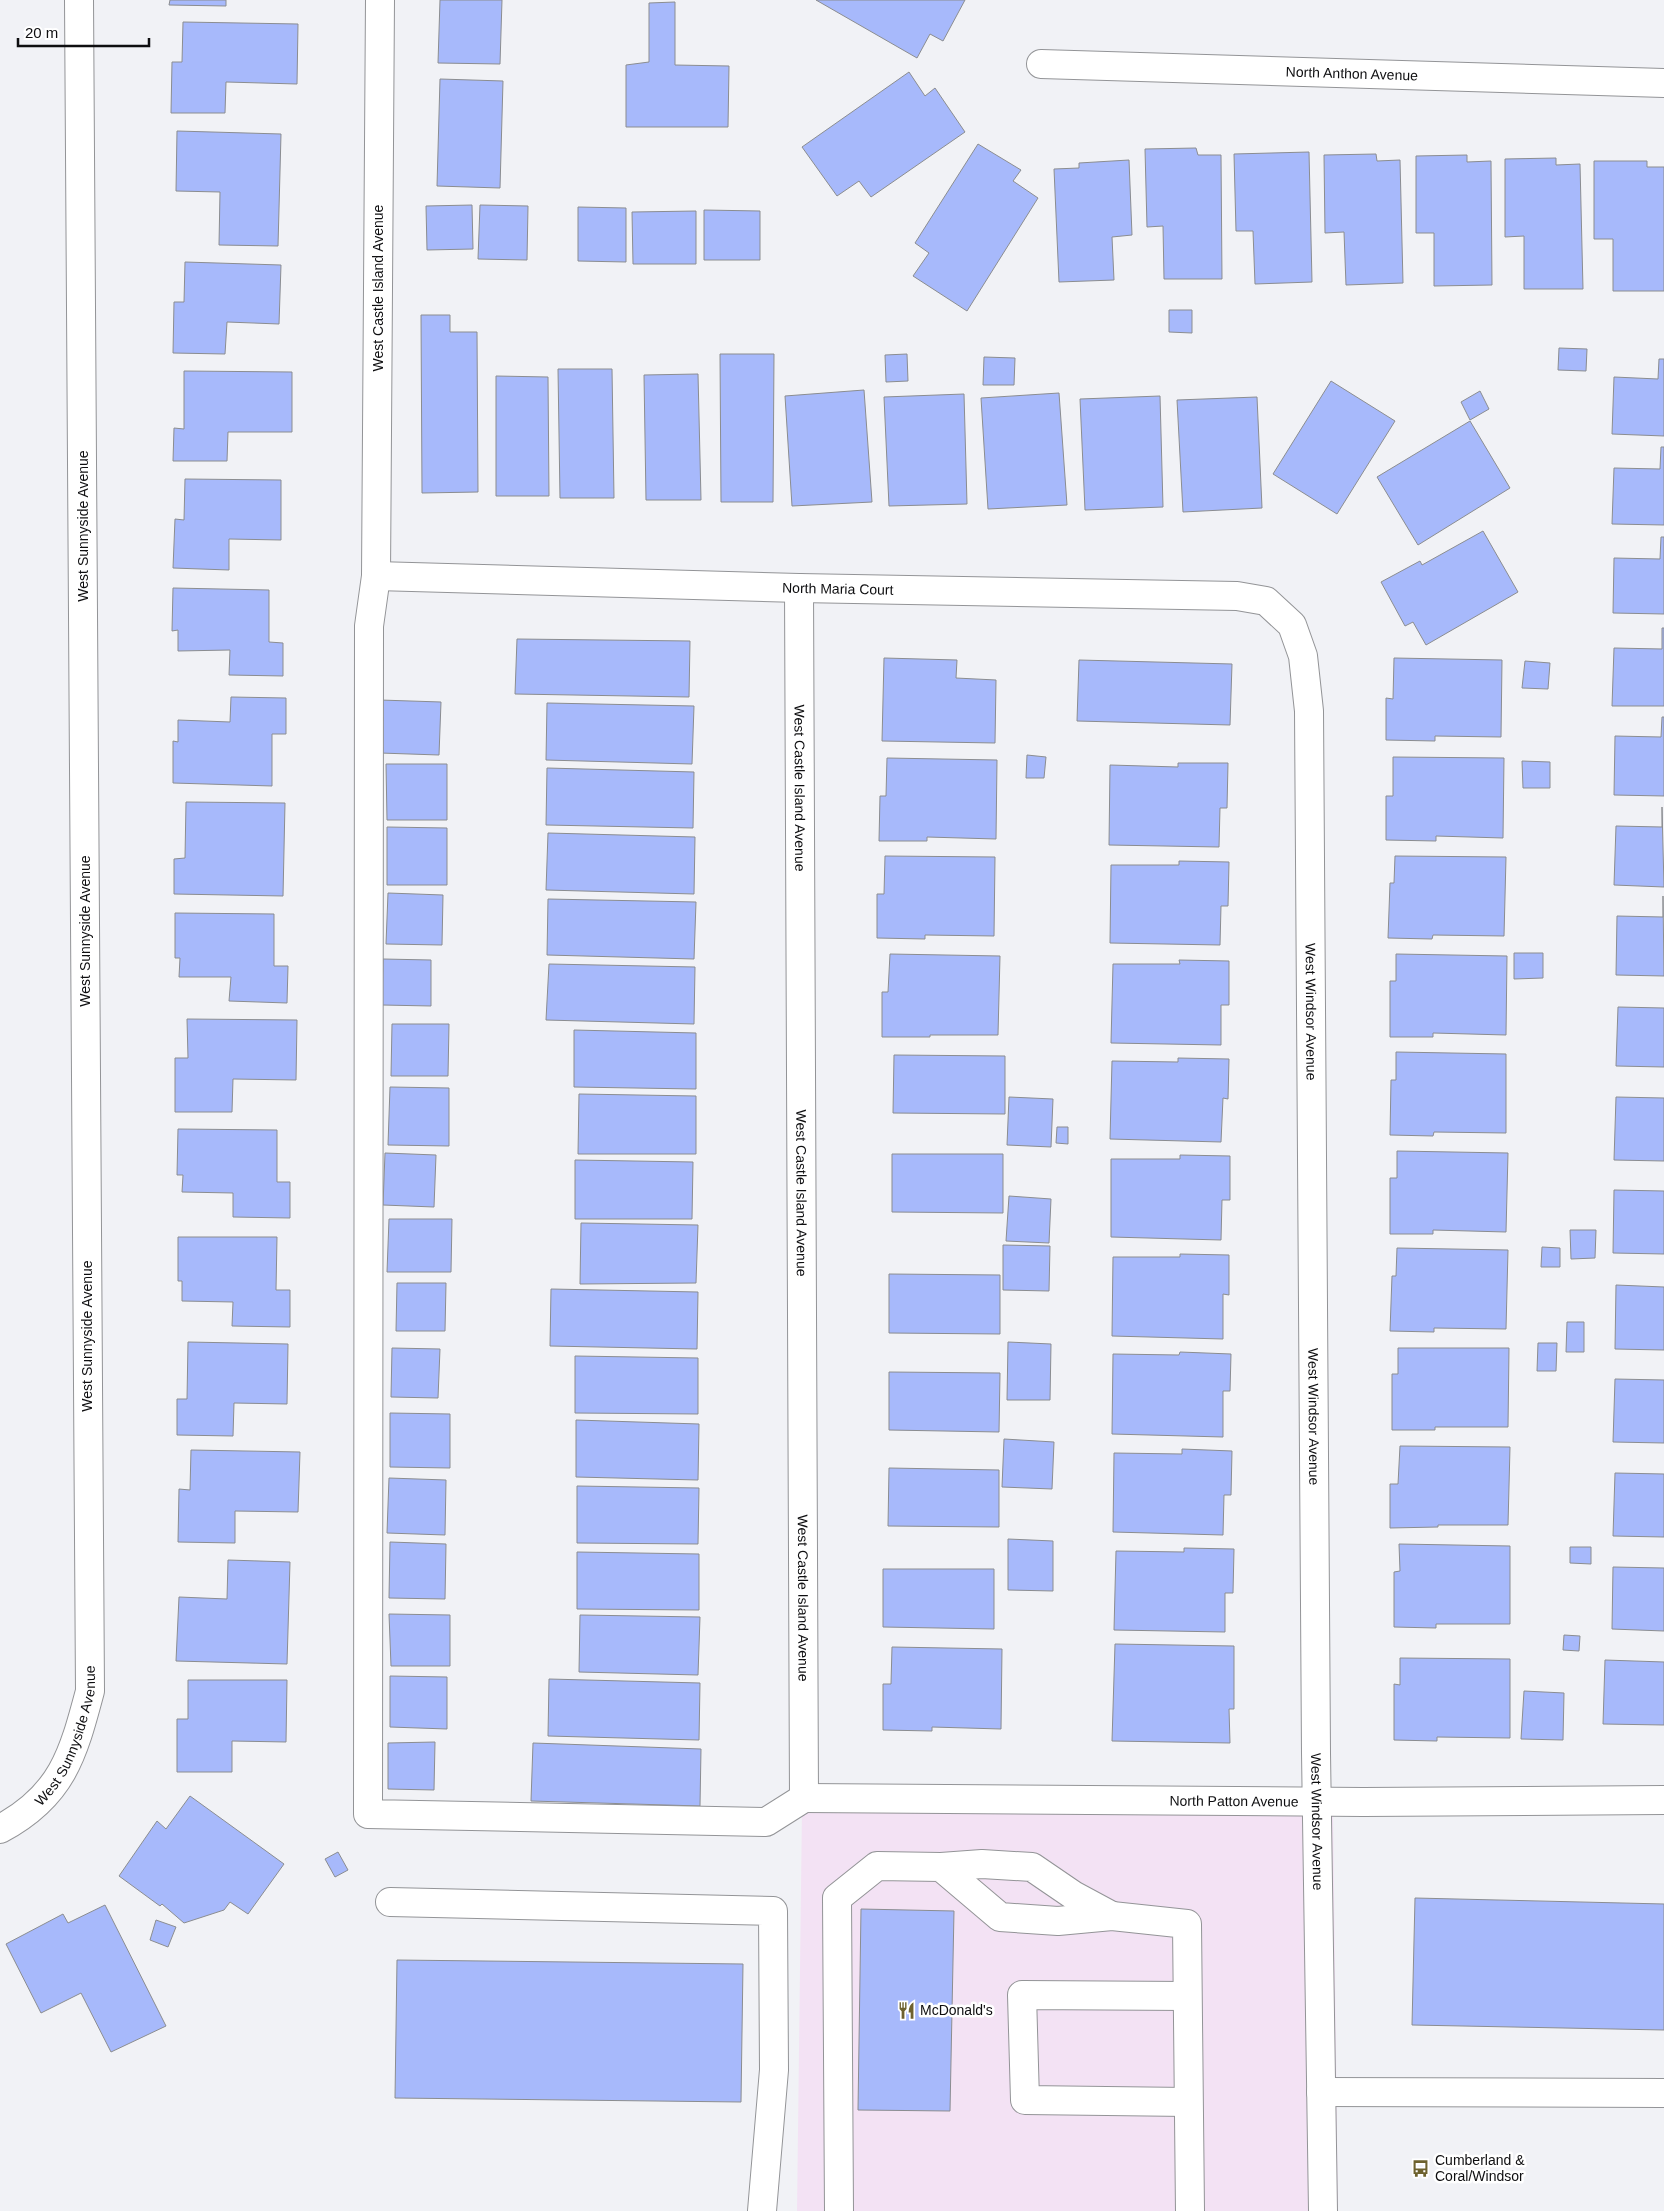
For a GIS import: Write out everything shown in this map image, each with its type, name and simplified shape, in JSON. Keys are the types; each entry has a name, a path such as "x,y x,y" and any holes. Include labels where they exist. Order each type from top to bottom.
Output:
{"street":[{"name":"West Sunnyside Avenue","path":"0,1829 20,1818 54,1787 76,1746 90,1691 79,0"},
{"name":"West Castle Island Avenue","path":"380,0 376,576 369,626 368,1814 766,1822 804,1798 799,588"},
{"name":"North Anthon Avenue","path":"1041,64 1664,83"},
{"name":"North Maria Court","path":"376,576 799,588 1236,596 1266,601 1292,625"},
{"name":"West Windsor Avenue","path":"1292,625 1303,656 1309,711 1316,1801 1323,2211"},
{"name":"North Patton Avenue","path":"804,1798 1316,1801 1664,1800"},
{"path":"839,2211 837,1898 877,1866 942,1867 982,1864 1032,1866 1073,1895 1112,1916"},
{"path":"942,1867 1000,1917 1058,1921 1112,1916 1187,1924 1190,2211"},
{"path":"390,1902 773,1911 774,2070 762,2211"},
{"path":"1187,1996 1022,1995 1025,2100 1188,2102"},
{"path":"1321,2092 1664,2093"}],"shaded area":[{"path":"802,1808 1333,1814 1338,2211 797,2211"}],"building":[{"path":"170,0 226,0 226,6 169,5"},
{"path":"440,0 502,0 500,64 438,63"},
{"path":"816,0 965,0 943,41 930,34 917,58"},
{"path":"675,2 675,65 729,66 728,127 626,127 626,65 649,62 649,3"},
{"path":"183,22 298,24 297,84 226,82 225,113 171,113 172,62 182,62"},
{"path":"909,72 925,96 935,88 965,132 871,197 859,181 837,196 802,147"},
{"path":"440,79 503,81 500,188 437,186"},
{"path":"177,131 281,134 278,246 219,245 220,192 176,191"},
{"path":"978,144 1021,170 1013,181 1038,198 967,311 913,276 929,253 915,243"},
{"path":"1196,148 1198,155 1221,155 1222,279 1164,279 1163,226 1147,227 1145,149"},
{"path":"1309,152 1312,282 1255,284 1253,231 1236,231 1234,154"},
{"path":"1376,154 1377,161 1400,160 1403,283 1346,285 1344,232 1325,233 1324,155"},
{"path":"1467,155 1467,162 1491,161 1492,285 1434,286 1434,233 1416,233 1416,156"},
{"path":"1556,158 1556,165 1580,164 1583,289 1524,289 1524,236 1505,237 1505,159"},
{"path":"1129,160 1132,235 1112,237 1114,280 1059,282 1054,169 1079,168 1079,163"},
{"path":"1594,161 1647,161 1647,167 1664,167 1664,291 1613,291 1613,239 1594,239"},
{"path":"472,205 473,249 427,250 426,206"},
{"path":"480,205 528,206 527,260 478,259"},
{"path":"578,207 626,208 626,262 578,261"},
{"path":"704,210 760,211 760,260 704,260"},
{"path":"696,211 696,264 633,264 632,212"},
{"path":"185,262 281,265 279,324 227,322 225,354 173,353 174,302 184,302"},
{"path":"1169,310 1192,310 1192,333 1169,332"},
{"path":"421,315 450,315 450,332 477,332 478,492 422,493"},
{"path":"1559,348 1587,349 1586,371 1558,370"},
{"path":"720,354 774,354 773,502 721,502"},
{"path":"907,354 908,381 886,382 885,355"},
{"path":"984,357 1015,358 1014,385 983,385"},
{"path":"1659,359 1664,359 1664,436 1612,434 1614,377 1658,379"},
{"path":"558,369 612,369 614,498 560,498"},
{"path":"184,371 292,372 292,432 228,432 227,461 173,461 174,428 184,429"},
{"path":"698,374 701,500 646,500 644,375"},
{"path":"496,376 548,377 549,496 496,496"},
{"path":"1331,381 1395,421 1337,514 1273,474"},
{"path":"864,390 872,502 792,506 785,396"},
{"path":"1480,391 1489,409 1470,420 1461,402"},
{"path":"1059,393 1067,505 988,509 981,398"},
{"path":"964,394 967,504 889,506 884,397"},
{"path":"1160,396 1163,507 1085,510 1080,399"},
{"path":"1257,397 1262,508 1183,512 1177,400"},
{"path":"1470,421 1510,488 1418,545 1377,477"},
{"path":"1661,447 1664,447 1664,525 1612,524 1614,468 1660,469"},
{"path":"185,479 281,480 281,540 229,539 229,570 173,568 175,519 184,520"},
{"path":"1483,531 1518,592 1426,645 1413,622 1405,626 1381,582 1420,561 1422,565"},
{"path":"1661,537 1664,537 1664,614 1613,613 1614,558 1660,559"},
{"path":"173,588 269,590 269,642 283,643 283,676 229,675 230,650 178,651 178,630 172,631"},
{"path":"1662,628 1664,628 1664,706 1612,706 1614,648 1662,649"},
{"path":"517,639 690,641 689,697 515,694"},
{"path":"884,658 957,660 956,678 996,680 995,743 882,741"},
{"path":"1394,658 1502,660 1501,737 1435,736 1435,741 1386,740 1386,698 1393,699"},
{"path":"1079,660 1232,664 1230,725 1077,721"},
{"path":"1525,661 1550,663 1548,689 1522,688"},
{"path":"231,697 286,698 286,734 272,734 272,786 173,783 173,741 178,742 178,720 230,722"},
{"path":"380,700 441,702 439,755 380,753"},
{"path":"547,703 694,706 692,764 546,760"},
{"path":"1662,717 1664,717 1664,796 1614,795 1615,736 1661,737"},
{"path":"1027,755 1046,757 1044,778 1026,778"},
{"path":"1393,757 1504,758 1503,838 1436,836 1436,841 1386,840 1386,796 1393,796"},
{"path":"887,758 997,760 996,839 927,837 927,841 879,841 880,796 886,796"},
{"path":"1522,761 1550,762 1550,788 1523,788"},
{"path":"1178,763 1228,763 1227,808 1220,808 1219,847 1109,845 1110,765 1178,767"},
{"path":"386,764 447,764 447,820 387,820"},
{"path":"547,768 694,772 693,828 546,825"},
{"path":"186,802 285,803 283,896 174,894 174,859 185,858"},
{"path":"1662,807 1664,887 1614,885 1616,826 1662,827"},
{"path":"387,827 447,828 447,885 387,885"},
{"path":"548,833 695,837 694,894 546,890"},
{"path":"885,856 995,857 994,936 925,935 925,939 877,938 877,894 884,894"},
{"path":"1395,856 1506,857 1504,936 1433,935 1432,939 1388,938 1390,883 1394,883"},
{"path":"1179,861 1229,862 1228,906 1221,906 1220,945 1110,943 1111,865 1179,865"},
{"path":"388,893 443,895 442,945 386,944"},
{"path":"1663,896 1664,976 1616,975 1617,916 1663,917"},
{"path":"548,899 696,902 694,959 547,955"},
{"path":"175,913 274,914 274,966 288,966 287,1003 229,1001 231,977 179,977 180,958 175,958"},
{"path":"1514,953 1543,953 1543,978 1514,979"},
{"path":"890,954 1000,956 998,1035 882,1037 882,992 888,992"},
{"path":"1396,954 1507,956 1506,1035 1433,1033 1433,1037 1390,1037 1390,981 1396,981"},
{"path":"383,959 431,960 431,1006 382,1005"},
{"path":"1179,960 1229,961 1229,1005 1221,1005 1221,1045 1111,1043 1113,964 1180,964"},
{"path":"549,964 695,967 694,1024 546,1020"},
{"path":"1618,1007 1664,1008 1664,1067 1616,1066"},
{"path":"187,1019 297,1020 296,1080 233,1079 232,1112 175,1112 175,1058 188,1058"},
{"path":"392,1024 449,1024 448,1076 391,1076"},
{"path":"574,1030 696,1033 696,1089 574,1087"},
{"path":"1396,1052 1506,1054 1506,1133 1434,1132 1433,1136 1390,1135 1391,1080 1396,1080"},
{"path":"894,1055 1005,1056 1005,1114 893,1113"},
{"path":"1178,1058 1229,1059 1228,1099 1223,1098 1221,1142 1110,1139 1112,1061 1178,1062"},
{"path":"390,1087 449,1088 449,1146 388,1145"},
{"path":"579,1094 696,1096 696,1154 578,1154"},
{"path":"1009,1097 1053,1099 1051,1147 1007,1145"},
{"path":"1616,1097 1664,1098 1664,1161 1614,1160"},
{"path":"1057,1127 1068,1127 1068,1144 1056,1143"},
{"path":"178,1129 277,1130 277,1182 290,1182 290,1218 233,1217 233,1193 182,1192 183,1175 177,1175"},
{"path":"1397,1151 1508,1153 1506,1232 1433,1230 1433,1234 1390,1234 1390,1178 1397,1178"},
{"path":"385,1153 436,1155 434,1207 383,1205"},
{"path":"892,1154 1003,1154 1003,1213 892,1212"},
{"path":"1180,1155 1230,1156 1230,1200 1222,1200 1221,1240 1111,1237 1111,1159 1180,1159"},
{"path":"575,1160 693,1162 692,1219 575,1219"},
{"path":"1614,1190 1664,1191 1664,1254 1613,1253"},
{"path":"1009,1196 1051,1199 1049,1243 1006,1241"},
{"path":"389,1219 452,1219 451,1272 387,1272"},
{"path":"581,1223 698,1225 696,1283 580,1284"},
{"path":"1570,1230 1596,1230 1595,1258 1571,1259"},
{"path":"178,1237 277,1237 276,1290 290,1290 290,1327 232,1326 233,1302 182,1301 182,1281 178,1281"},
{"path":"1003,1245 1050,1246 1049,1291 1003,1290"},
{"path":"1542,1247 1560,1248 1560,1267 1541,1267"},
{"path":"1397,1248 1508,1250 1506,1329 1434,1328 1434,1332 1390,1331 1392,1276 1396,1276"},
{"path":"1180,1254 1229,1255 1229,1295 1223,1294 1223,1339 1112,1336 1113,1257 1180,1257"},
{"path":"889,1274 1000,1275 1000,1334 889,1333"},
{"path":"397,1283 446,1283 445,1331 396,1331"},
{"path":"1616,1285 1664,1287 1664,1350 1615,1349"},
{"path":"551,1289 698,1292 697,1349 550,1346"},
{"path":"1567,1322 1584,1322 1584,1352 1566,1352"},
{"path":"188,1342 288,1344 287,1404 234,1403 233,1436 177,1435 177,1399 187,1399"},
{"path":"1008,1342 1051,1344 1050,1400 1007,1400"},
{"path":"1538,1343 1557,1343 1556,1371 1537,1371"},
{"path":"392,1348 440,1349 438,1398 391,1397"},
{"path":"1398,1348 1509,1348 1508,1427 1435,1427 1435,1430 1392,1430 1392,1374 1398,1374"},
{"path":"1180,1352 1231,1354 1230,1391 1223,1391 1223,1437 1112,1434 1113,1354 1179,1355"},
{"path":"575,1356 698,1358 698,1414 575,1413"},
{"path":"889,1372 1000,1373 999,1432 889,1430"},
{"path":"1615,1379 1664,1380 1664,1443 1613,1442"},
{"path":"390,1413 450,1414 450,1468 390,1467"},
{"path":"576,1420 699,1424 698,1480 576,1477"},
{"path":"1004,1439 1054,1442 1052,1489 1002,1487"},
{"path":"1400,1446 1510,1447 1508,1525 1438,1525 1438,1527 1390,1528 1390,1484 1398,1484"},
{"path":"1182,1449 1232,1451 1231,1495 1224,1495 1223,1535 1113,1532 1114,1453 1182,1454"},
{"path":"191,1450 300,1452 298,1512 235,1511 235,1543 178,1542 179,1489 190,1490"},
{"path":"889,1468 999,1470 999,1527 888,1526"},
{"path":"1615,1473 1664,1474 1664,1537 1613,1536"},
{"path":"389,1478 446,1480 445,1535 387,1533"},
{"path":"577,1486 699,1488 698,1544 577,1543"},
{"path":"1008,1539 1053,1541 1053,1591 1008,1590"},
{"path":"390,1542 446,1544 445,1599 389,1598"},
{"path":"1399,1544 1510,1546 1510,1624 1436,1624 1436,1628 1394,1627 1394,1572 1400,1571"},
{"path":"1570,1547 1591,1547 1591,1564 1570,1563"},
{"path":"1184,1548 1234,1549 1233,1593 1225,1593 1225,1632 1114,1630 1116,1551 1184,1552"},
{"path":"577,1552 699,1554 699,1610 577,1609"},
{"path":"228,1560 290,1562 287,1664 176,1661 179,1597 227,1599"},
{"path":"1613,1567 1664,1568 1664,1631 1612,1629"},
{"path":"883,1569 994,1569 994,1629 883,1627"},
{"path":"389,1614 450,1615 450,1666 391,1666"},
{"path":"580,1615 700,1617 698,1675 579,1672"},
{"path":"1564,1635 1580,1636 1579,1651 1563,1650"},
{"path":"1115,1644 1234,1646 1234,1709 1229,1709 1230,1743 1112,1741"},
{"path":"892,1647 1002,1649 1001,1729 932,1727 932,1731 883,1730 883,1684 891,1684"},
{"path":"1400,1658 1510,1659 1510,1738 1437,1737 1437,1741 1394,1740 1394,1684 1400,1685"},
{"path":"1605,1660 1664,1662 1664,1725 1603,1724"},
{"path":"390,1676 447,1677 447,1729 390,1727"},
{"path":"549,1679 700,1683 699,1740 548,1736"},
{"path":"188,1680 287,1680 286,1742 232,1741 232,1772 177,1772 177,1719 188,1719"},
{"path":"1524,1691 1564,1693 1563,1740 1521,1739"},
{"path":"435,1742 434,1790 388,1789 388,1743"},
{"path":"533,1743 701,1749 700,1806 531,1801"},
{"path":"190,1796 284,1864 248,1914 230,1902 224,1910 184,1923 162,1904 160,1906 119,1876 157,1821 166,1829"},
{"path":"338,1852 348,1870 335,1877 325,1859"},
{"path":"1415,1898 1664,1904 1664,2030 1412,2025"},
{"path":"105,1905 166,2026 111,2052 81,1993 41,2013 6,1944 63,1914 68,1923"},
{"name":"McDonald's","path":"861,1909 954,1911 950,2111 858,2110"},
{"path":"156,1920 176,1927 168,1947 150,1940"},
{"path":"397,1960 743,1964 741,2102 395,2098"}],"place":[{"name":"McDonald's","path":"906,2010"},
{"name":"Cumberland & Coral/Windsor","path":"1421,2168"}]}
